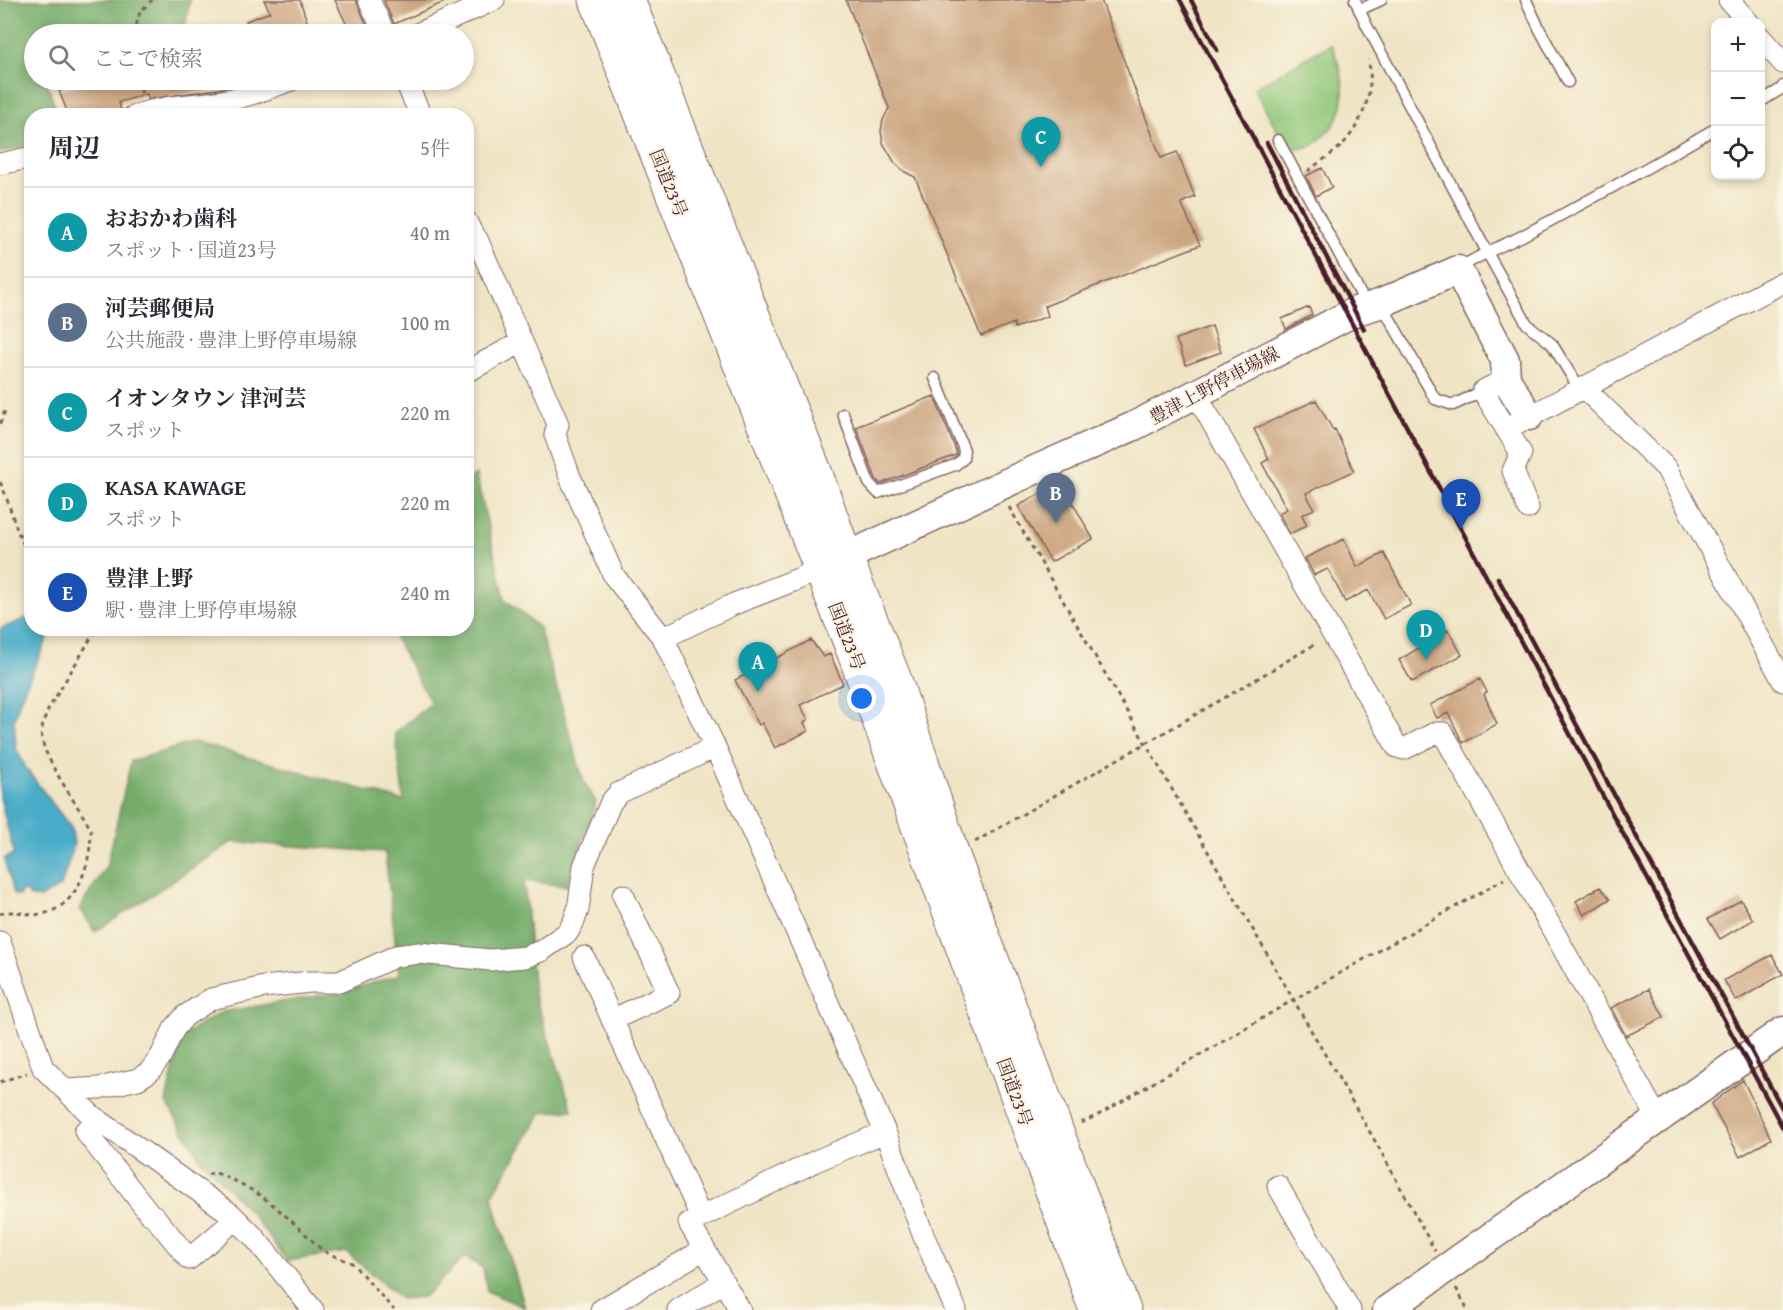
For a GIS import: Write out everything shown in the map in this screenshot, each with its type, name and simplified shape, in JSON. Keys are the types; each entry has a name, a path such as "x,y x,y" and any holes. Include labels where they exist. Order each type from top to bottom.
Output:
{"highway":[{"name":"国道23号","path":"597,0 834,563 895,680 953,855 1124,1310"},
{"name":"国道23号","path":"628,0 816,474 850,655 892,760 1096,1310"}],"main road":[{"name":"豊津上野停車場線","path":"834,563 1134,426 1356,311 1458,270"},
{"path":"1458,270 1505,360 1495,385 1517,423"},
{"path":"1388,1310 1783,1031"}],"street":[{"path":"369,0 380,24"},
{"path":"440,24 494,0"},
{"path":"1729,0 1745,18"},
{"path":"1765,42 1783,63"},
{"path":"164,108 231,99 263,90"},
{"path":"409,90 417,108"},
{"path":"0,164 24,159"},
{"path":"474,235 558,424 555,435 570,477 614,576 663,638 715,747 885,1132 924,1237 956,1310"},
{"path":"1528,508 1513,471 1521,453 1517,423 1783,282"},
{"path":"474,368 522,342"},
{"path":"1582,389 1666,468 1783,681"},
{"path":"1196,394 1397,747 1404,749 1435,733 1443,733 1658,1119"},
{"path":"663,638 734,604 834,563"},
{"path":"66,1090 99,1088 138,1079 149,1072 160,1058 174,1029 185,1016 211,999 264,987 310,982 339,982 396,956 419,953 490,960 525,957 541,951 568,932 574,921 579,910 584,866 611,802 619,793 715,747"},
{"path":"612,1020 669,993 623,895"},
{"path":"0,942 42,1068 91,1115 236,1219 254,1237 313,1310"},
{"path":"584,957 701,1217"},
{"path":"86,1131 150,1214 189,1259 236,1219"},
{"path":"740,1310 722,1283 689,1223 818,1160 885,1132"},
{"path":"1278,1186 1350,1310"},
{"path":"601,1310 703,1250"},
{"path":"678,1310 722,1283"}],"lane":[{"path":"1381,0 1357,5 1527,324 1552,344 1582,389"},
{"path":"1526,0 1568,82"},
{"path":"1765,99 1783,86"},
{"path":"1458,270 1463,264 1488,254 1604,193 1711,131"},
{"path":"1278,140 1373,306 1386,312 1435,399 1453,405 1495,385"},
{"path":"843,414 869,483 878,493 955,465 963,459 964,450 935,378"}],"path":[{"path":"137,24 140,12 152,0"},
{"path":"1298,178 1343,145 1360,119 1369,92 1370,66 1361,36 1366,24"},
{"path":"0,424 6,408"},
{"path":"0,482 24,540"},
{"path":"994,489 1005,499 1380,1148 1444,1269"},
{"path":"953,855 1231,695 1332,633"},
{"path":"0,914 7,911 35,915 51,911 68,899 84,872 91,830 47,755 41,738 44,719 49,708 92,636"},
{"path":"1057,1133 1102,1113 1520,870"},
{"path":"0,1083 42,1068"},
{"path":"194,1187 213,1172 250,1188 271,1202 327,1253 352,1263 394,1310"}],"green space":[{"path":"0,0 190,0 186,24 24,24 24,90 49,90 56,108 24,108 24,146 0,153"},
{"path":"1331,44 1342,79 1343,102 1340,113 1334,124 1315,144 1288,150 1254,88"},
{"path":"476,475 505,599 539,628 584,782 596,802 567,886 524,881 534,994 572,1110 542,1112 492,1196 525,1308 487,1291 483,1268 465,1257 424,1297 401,1299 346,1252 287,1261 251,1213 201,1160 166,1102 181,1037 221,1012 342,992 399,975 385,852 232,842 95,932 80,908 107,865 131,761 194,742 404,801 395,733 431,703 394,636 474,636 474,476"}],"water":[{"path":"24,619 24,636 49,636 21,697 14,720 16,748 27,770 72,829 74,845 61,886 40,898 29,896 29,893 22,891 19,896 14,895 4,859 14,854 0,797 0,629"}],"building":[{"path":"264,0 300,0 308,24 247,24 246,21 270,12"},
{"path":"335,0 356,0 366,24 346,24"},
{"path":"449,0 394,24 384,1"},
{"path":"846,0 1101,0 1161,158 1177,152 1195,197 1181,203 1200,245 1045,306 1048,316 1015,328 1014,323 981,336 915,177 895,163 883,143 881,131 889,108"},
{"path":"211,90 148,99 147,94 119,102 120,108 66,108 59,91"},
{"path":"1322,168 1332,187 1316,196 1306,176"},
{"path":"1309,307 1312,315 1286,329 1282,319"},
{"path":"1212,326 1221,352 1186,365 1176,339"},
{"path":"934,396 956,455 880,484 856,427"},
{"path":"1316,400 1333,430 1335,429 1354,471 1306,493 1314,509 1302,515 1307,525 1290,534 1279,513 1287,509 1262,463 1269,459 1254,429"},
{"path":"1061,482 1093,539 1051,562 1018,506"},
{"path":"1344,539 1357,567 1384,553 1411,605 1384,619 1368,590 1345,602 1328,569 1314,575 1305,558"},
{"path":"1448,630 1462,655 1412,682 1399,660"},
{"path":"811,640 823,657 830,654 843,684 800,705 808,719 804,723 808,731 775,748 762,723 759,725 735,680"},
{"path":"1480,679 1487,692 1484,694 1497,724 1463,743 1448,713 1437,718 1430,705"},
{"path":"1600,887 1610,899 1584,915 1576,901"},
{"path":"1741,900 1753,920 1720,939 1708,919"},
{"path":"1772,955 1783,974 1736,1001 1724,980"},
{"path":"1649,989 1664,1017 1626,1036 1611,1008"},
{"path":"1743,1080 1771,1139 1740,1157 1711,1104"}],"railway":[{"path":"1180,0 1614,817 1783,1128"},
{"path":"1191,0 1217,50"},
{"path":"1267,143 1364,329"},
{"path":"1498,578 1783,1110"}],"place":[{"name":"イオンタウン 津河芸","path":"1041,167"},
{"name":"河芸郵便局","path":"1056,523"},
{"name":"豊津上野","path":"1461,529"},
{"name":"KASA KAWAGE","path":"1426,660"},
{"name":"おおかわ歯科","path":"758,692"}]}
